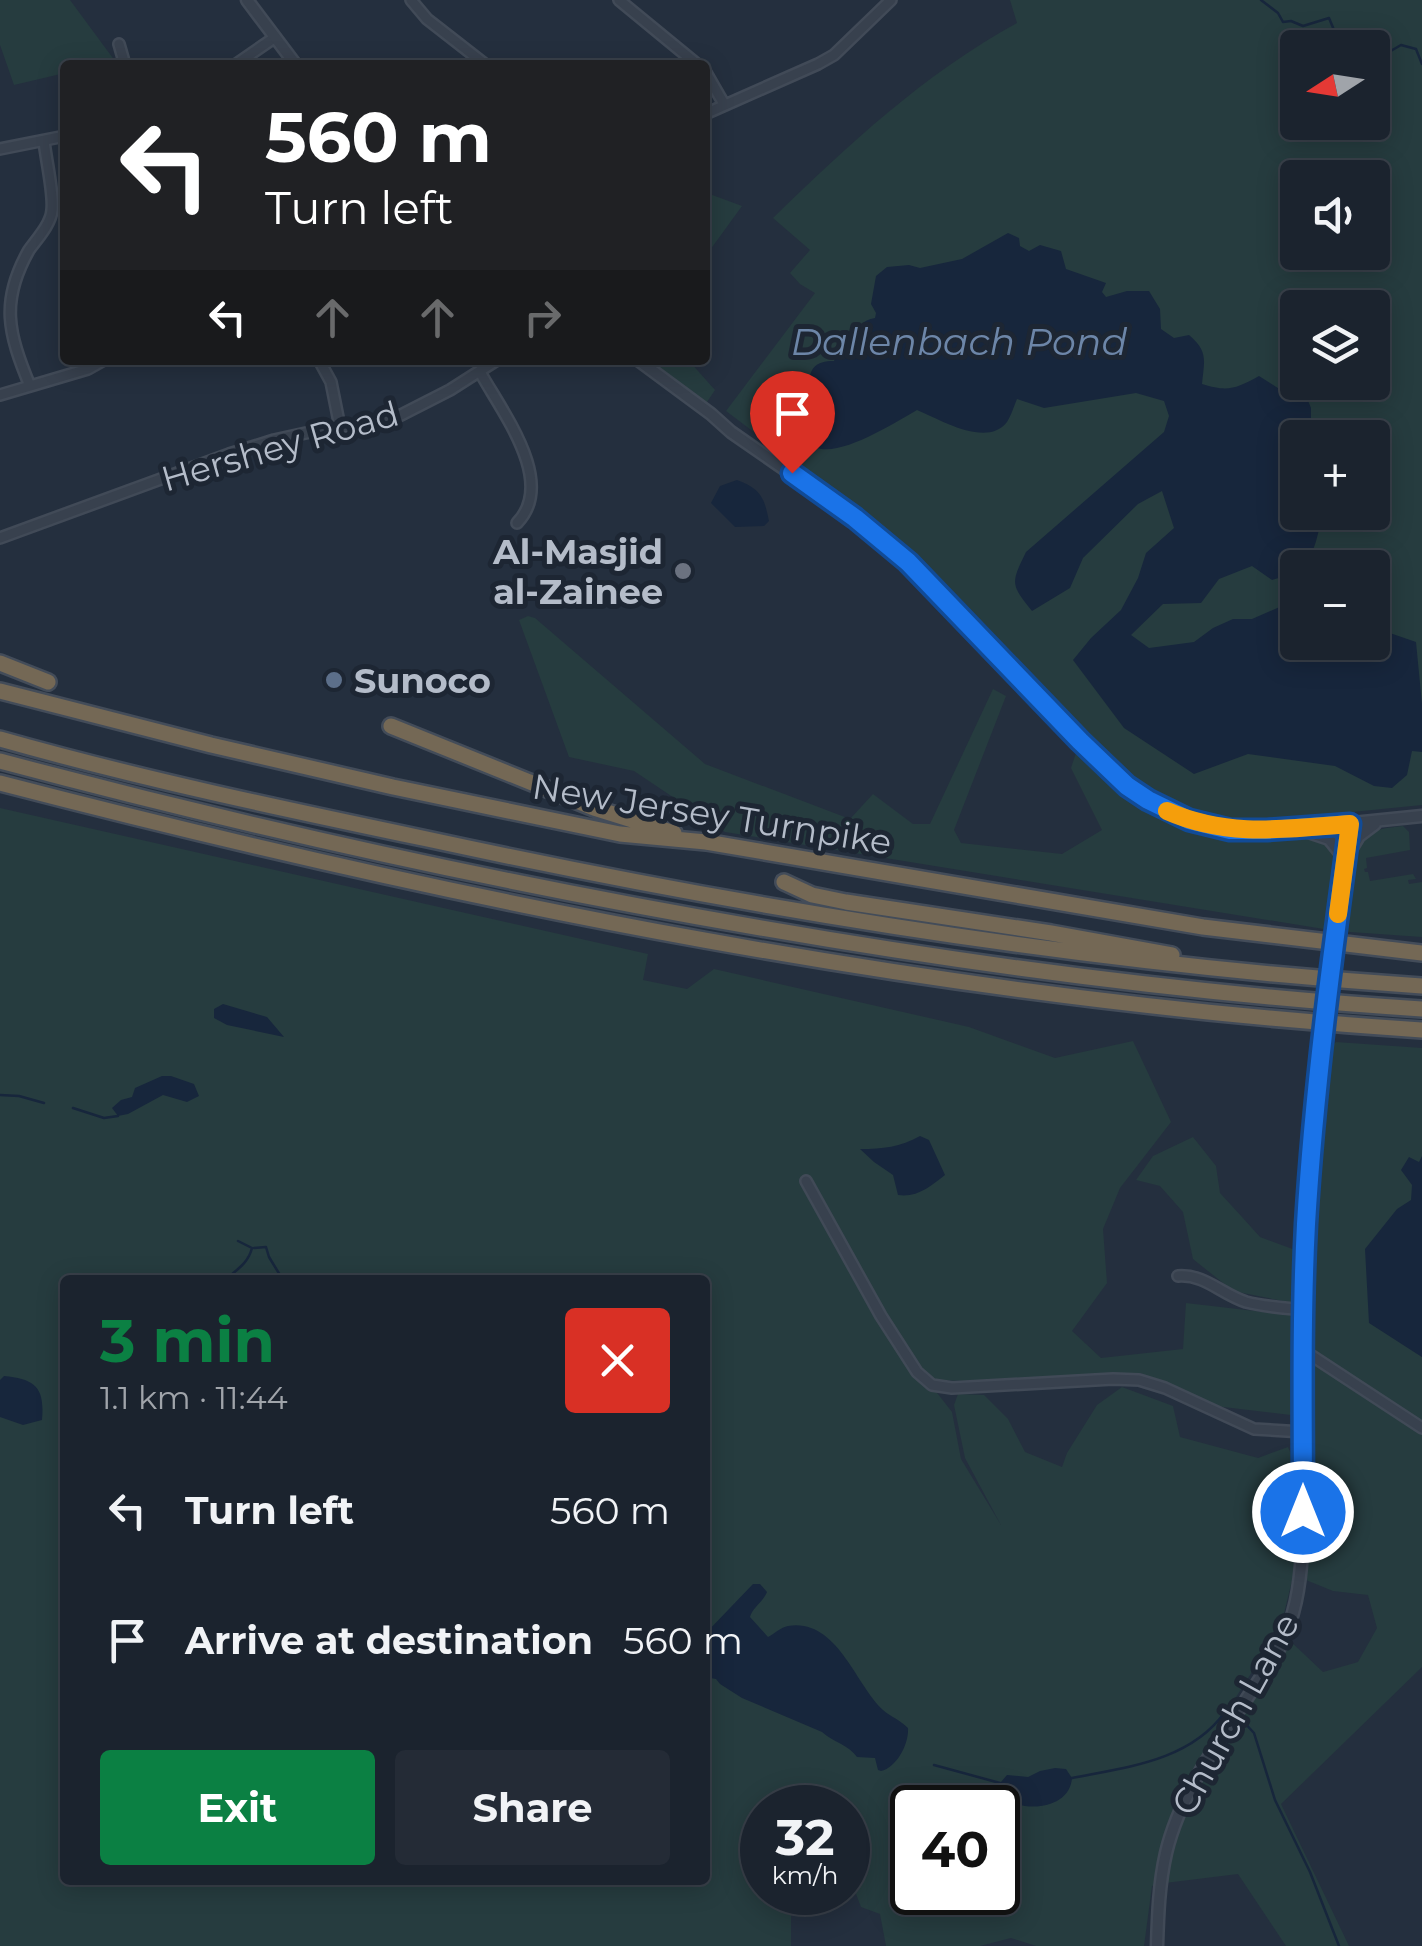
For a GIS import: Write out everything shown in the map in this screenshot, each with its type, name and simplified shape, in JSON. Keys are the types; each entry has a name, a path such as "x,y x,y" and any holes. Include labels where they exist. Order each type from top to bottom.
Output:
{"highway":[{"path":"0,666 48,682"},
{"name":"New Jersey Turnpike","path":"0,691 211,745 620,834 706,842 1203,927 1422,952"},
{"path":"391,726 594,808 706,842"},
{"path":"0,739 400,834 667,888 951,936 1100,956 1422,986"},
{"path":"0,761 376,852 754,927 1087,978 1422,1009"},
{"path":"0,783 372,872 700,939 938,979 1088,999 1422,1030"},
{"path":"784,882 812,895 846,902 1052,932 1284,976"}],"street":[{"path":"247,0 292,60"},
{"path":"411,0 427,19 480,60"},
{"path":"618,0 692,60"},
{"path":"710,111 834,55 891,0"},
{"path":"242,60 274,38"},
{"path":"119,44 124,60"},
{"path":"710,79 724,104"},
{"path":"0,149 60,137"},
{"path":"30,386 6,328 4,307 19,262 52,212 44,141"},
{"path":"0,395 95,365"},
{"path":"322,365 331,382 340,427"},
{"name":"Hershey Road","path":"0,538 274,440 401,415 490,365"},
{"path":"645,365 731,432 855,518 908,562 1127,786 1169,812 1210,826 1251,831 1422,816"},
{"path":"480,372 525,453 531,473 530,503 517,522"},
{"path":"1294,829 1330,839 1345,858 1359,836 1381,821"},
{"name":"Church Lane","path":"1157,1946 1160,1884 1174,1825 1204,1766 1279,1648 1294,1612 1301,1578 1308,1194 1350,824"},
{"path":"806,1181 881,1316 917,1372 932,1384 952,1388 1139,1380 1254,1429 1303,1432"},
{"path":"1178,1276 1202,1278 1246,1302 1304,1310"},
{"path":"1303,1350 1422,1428"}],"green space":[{"path":"0,0 70,0 114,60 60,60 60,74 14,85 0,45"},
{"path":"1010,0 1422,0 1422,805 1253,822 1212,818 1171,804 1130,779 949,587 860,512 726,411 815,293 790,273 810,250 773,218 919,88 1017,23"},
{"path":"710,194 742,206 710,250"},
{"path":"645,365 693,365 715,390 703,408"},
{"path":"528,616 705,764 850,819 873,794 913,824 930,824 993,689 1006,696 954,830 961,843 1062,854 1102,830 1071,768 1080,741 1127,786 1210,826 1294,829 1319,837 1333,848 1336,856 1350,861 1358,843 1369,833 1403,826 1409,832 1410,850 1366,858 1364,869 1370,881 1413,874 1416,879 1408,880 1409,884 1422,882 1422,937 1336,931 725,832 634,771 569,757 519,620"},
{"path":"0,808 648,954 643,980 687,989 714,969 969,1027 1055,1058 1133,1041 1171,1122 1120,1188 1103,1229 1107,1283 1072,1331 1101,1358 1183,1349 1186,1303 1298,1316 1299,1416 1206,1405 1141,1373 1008,1382 927,1380 952,1412 961,1459 1001,1525 965,1458 954,1405 958,1394 984,1395 1008,1419 1025,1452 1062,1467 1097,1405 1122,1387 1173,1406 1180,1437 1258,1458 1288,1447 1297,1468 1295,1568 1281,1626 1231,1705 1236,1709 1199,1764 1156,1885 1152,1886 1144,1946 1036,1946 1011,1938 980,1946 886,1946 880,1914 870,1910 870,1785 740,1785 740,1915 791,1915 791,1946 0,1946"},
{"path":"1336,1042 1422,1048 1422,1194 1370,1323 1422,1357 1422,1667 1281,1804 1349,1946 1286,1946 1238,1874 1165,1883 1177,1832 1191,1798 1288,1639 1323,1672 1358,1662 1377,1628 1368,1595 1333,1591 1301,1578 1303,1350 1322,1055"},
{"path":"1193,1137 1216,1166 1220,1193 1260,1237 1298,1251 1298,1304 1233,1291 1193,1259 1183,1212 1160,1186 1136,1180 1153,1156"}],"water":[{"name":"Dallenbach Pond","path":"1008,233 1019,238 1020,246 1029,251 1040,245 1061,251 1066,269 1106,283 1102,292 1106,297 1127,291 1149,291 1160,309 1161,329 1174,338 1189,335 1200,347 1204,357 1202,384 1231,388 1259,376 1280,389 1280,400 1308,400 1311,420 1280,420 1280,530 1319,530 1313,550 1280,550 1280,578 1272,580 1252,566 1219,579 1201,603 1163,604 1131,635 1149,648 1194,642 1233,619 1252,619 1280,607 1280,660 1390,660 1390,633 1416,642 1422,752 1412,751 1407,775 1392,788 1374,786 1335,766 1248,754 1194,774 1124,728 1073,660 1121,610 1146,553 1174,528 1162,491 1138,504 1083,558 1070,588 1032,611 1016,589 1016,577 1026,552 1164,432 1169,416 1164,401 1136,393 1044,408 1017,399 1007,422 988,432 951,425 917,410 867,438 838,448 815,447 805,437 794,414 812,401 802,394 809,387 812,370 822,362 834,361 842,347 856,339 861,325 875,318 871,304 876,276 887,267 920,268 962,259"},
{"path":"737,480 760,495 769,521 764,526 735,527 711,503 720,486"},
{"path":"223,1004 267,1017 284,1037 227,1025 214,1018 214,1009"},
{"path":"162,1076 194,1084 199,1096 187,1102 163,1095 118,1116 112,1108 132,1097 135,1088"},
{"path":"920,1136 929,1140 945,1175 918,1193 898,1195 893,1175 860,1149 891,1147"},
{"path":"1422,1156 1422,1357 1369,1323 1365,1249 1397,1209 1411,1200 1412,1185 1401,1170 1409,1157 1419,1162"},
{"path":"4,1376 36,1387 42,1400 42,1420 23,1425 0,1417 0,1380"},
{"path":"753,1584 760,1584 767,1592 750,1617 768,1637 788,1626 805,1626 820,1632 843,1655 883,1710 908,1728 897,1760 887,1769 878,1770 875,1758 857,1757 822,1732 742,1698 710,1678 710,1629"},
{"path":"1066,1769 1072,1778 1064,1796 1048,1805 1020,1805 1020,1785 998,1785 1007,1775 1028,1777 1040,1771"}],"waterway":[{"path":"1261,0 1283,22 1303,26 1329,18 1334,30"},
{"path":"1390,51 1401,45 1416,49 1422,64"},
{"path":"0,1095 44,1103"},
{"path":"73,1108 104,1118 118,1116"},
{"path":"231,1275 245,1263 252,1248 238,1241"},
{"path":"254,1248 266,1247 280,1275"},
{"path":"1072,1778 1176,1752 1211,1728 1225,1712 1231,1713"},
{"path":"1241,1719 1254,1733 1275,1800 1310,1872 1339,1946"},
{"path":"934,1765 1000,1783"}],"slow traffic":[{"path":"1167,811 1230,830 1350,824 1338,914"}],"place":[{"name":"Al-Masjid al-Zainee","path":"683,571"},
{"name":"Sunoco","path":"334,680"}],"route":[{"path":"792,473 908,562 1080,741 1127,786 1148,800 1189,820 1230,830 1350,824 1308,1194 1303,1512"}]}
